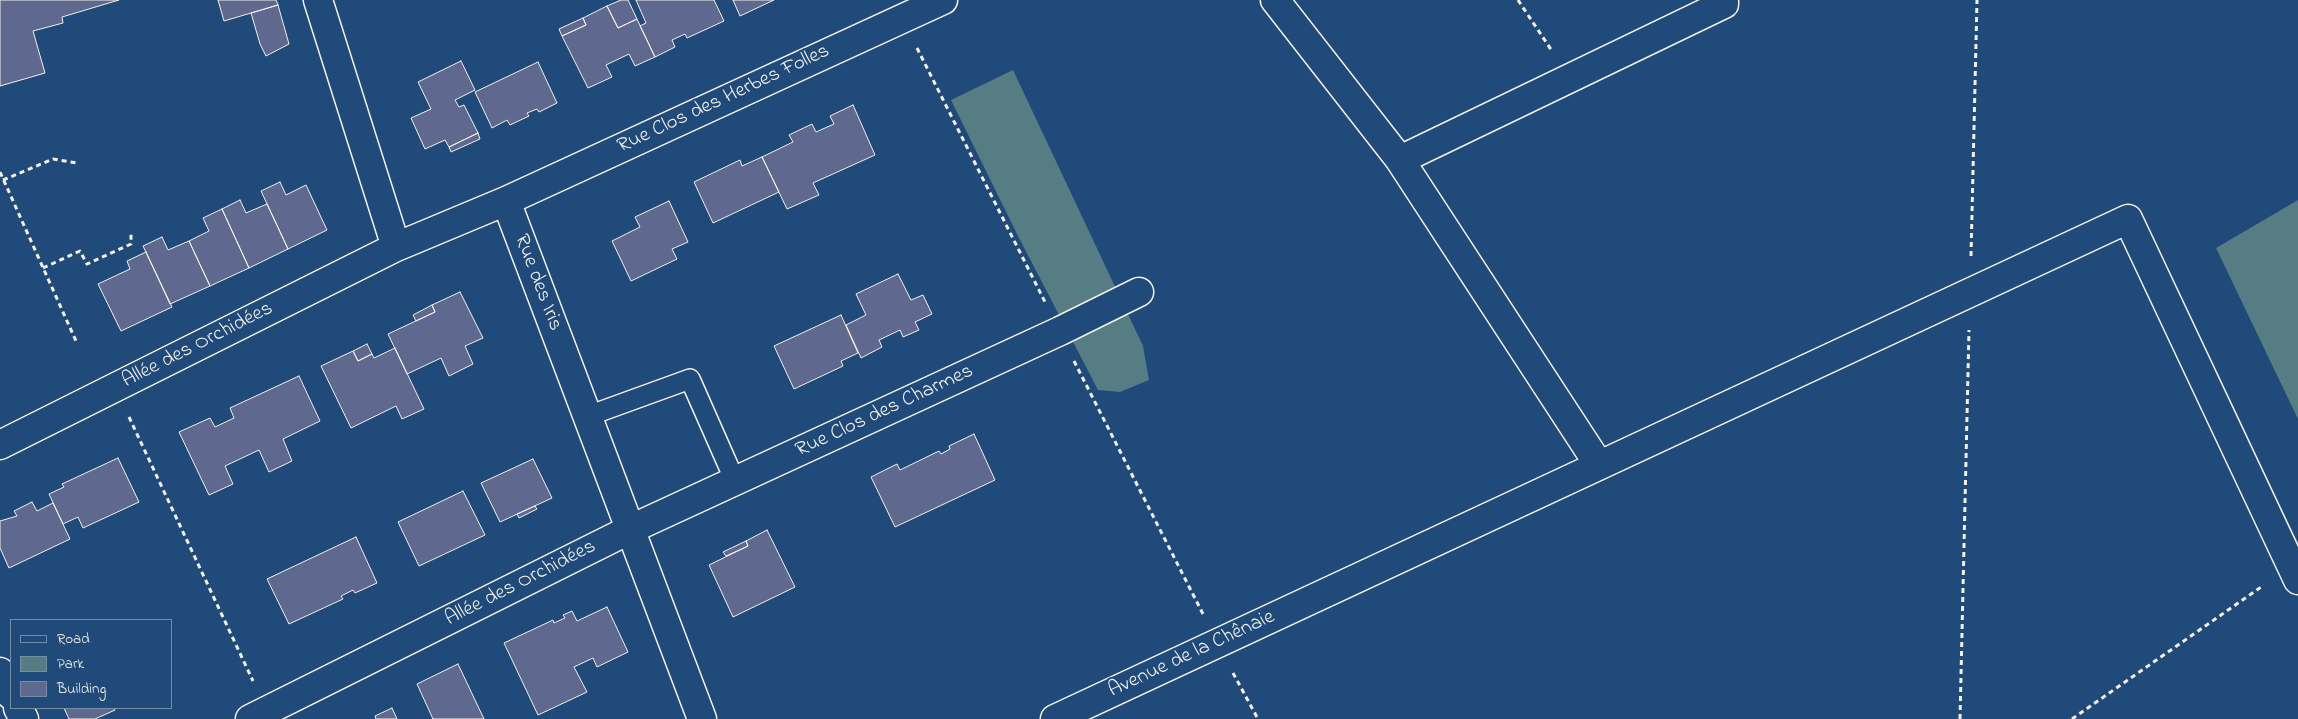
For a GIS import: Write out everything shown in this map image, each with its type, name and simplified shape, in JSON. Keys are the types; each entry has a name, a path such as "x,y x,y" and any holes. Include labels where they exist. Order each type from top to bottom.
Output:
{"street":[{"path":"318,0 396,247 506,201"},
{"name":"Rue Clos des Herbes Folles","path":"506,201 942,0"},
{"path":"1275,0 1400,160 1599,465"},
{"path":"1400,160 1724,4 1724,0"},
{"name":"Rue des Iris","path":"506,201 702,719"},
{"name":"Avenue de la Chênaie","path":"1055,719 1970,290 2128,219 2295,573"},
{"name":"Allée des Orchidées","path":"0,445 396,247"},
{"name":"Rue Clos des Charmes","path":"630,529 1060,332 1139,292"},
{"name":"Allée des Orchidées","path":"255,716 630,529"},
{"path":"0,672 10,693"}],"lane":[{"path":"588,416 690,379 735,481"}],"path":[{"path":"1518,0 1570,78"},
{"path":"1960,719 1977,0"},
{"path":"4,180 52,158 77,164"},
{"path":"0,172 76,341"},
{"path":"43,268 80,251 87,264 131,244 131,233"},
{"path":"103,394 126,410 259,694 255,716"},
{"path":"2072,719 2295,573"}],"green space":[{"path":"1013,70 1143,346 1149,380 1120,392 1098,390 1018,236 951,100"},
{"path":"2298,200 2298,419 2216,248"}],"building":[{"path":"0,0 119,0 62,17 63,23 33,31 45,73 0,86"},
{"path":"218,0 276,0 278,5 224,21"},
{"path":"621,0 628,0 637,19 618,28 607,6"},
{"path":"636,0 714,0 724,21 687,38 685,34 672,40 675,47 655,57 640,26 646,23"},
{"path":"733,0 774,0 740,16"},
{"path":"278,5 289,44 266,56 260,44 251,13"},
{"path":"607,6 618,28 637,19 655,57 635,66 629,54 606,65 612,77 588,88 562,36 586,25 583,18"},
{"path":"583,18 586,25 562,36 559,29"},
{"path":"461,61 475,90 455,100 459,107 464,105 478,133 449,147 445,140 425,149 411,118 431,109 418,82"},
{"path":"538,62 557,103 539,112 537,109 527,113 529,116 510,125 507,120 492,128 475,92"},
{"path":"853,105 875,155 813,183 819,195 787,209 762,157 793,142 789,135 812,124 816,132 834,124 830,116"},
{"path":"478,133 480,139 451,152 449,147"},
{"path":"762,157 779,192 713,223 694,182 740,160 742,166"},
{"path":"280,182 286,195 306,185 327,230 288,249 261,191"},
{"path":"240,200 246,213 267,204 288,249 249,268 222,209"},
{"path":"669,201 688,242 672,249 677,259 631,281 612,241 640,227 635,217"},
{"path":"222,209 249,268 210,286 189,241 209,231 203,218"},
{"path":"162,237 168,250 189,241 210,286 170,304 143,246"},
{"path":"146,252 172,307 121,331 98,284 130,269 127,261"},
{"path":"898,274 911,300 923,295 932,314 915,322 919,330 903,337 900,330 879,340 882,347 861,358 846,325 866,315 856,294"},
{"path":"460,292 483,338 465,346 473,364 449,376 441,358 407,374 388,334 435,312 432,305"},
{"path":"432,305 435,312 416,321 413,315"},
{"path":"841,315 858,353 841,361 843,366 794,389 774,346"},
{"path":"367,344 372,354 358,361 353,351"},
{"path":"395,348 424,409 402,419 396,406 351,428 321,366 353,351 358,361 372,354 374,358"},
{"path":"299,376 320,421 283,439 292,461 269,472 259,450 225,466 233,484 209,495 179,432 210,418 215,427 234,418 230,408"},
{"path":"974,434 995,480 895,527 871,477 897,464 900,470 939,451 941,454 950,449 949,446"},
{"path":"118,458 139,502 83,528 78,517 63,524 49,494 64,487 62,484"},
{"path":"533,459 552,498 500,522 481,483"},
{"path":"463,491 485,535 419,566 398,522"},
{"path":"32,502 37,511 53,503 70,539 9,568 0,548 0,521 17,516 14,511"},
{"path":"535,506 537,509 519,518 517,514"},
{"path":"767,530 795,587 733,617 709,565 748,546 746,541"},
{"path":"356,537 377,583 355,593 353,590 341,596 343,599 289,624 267,579"},
{"path":"746,541 748,546 726,556 723,552"},
{"path":"607,607 628,652 597,667 593,658 574,667 587,692 538,715 504,643 553,620 554,623 565,618 563,615 572,611 577,621"},
{"path":"458,664 484,719 433,719 417,684"},
{"path":"392,708 397,719 376,719 375,716"},
{"path":"64,709 115,710 95,719 69,719"}]}
